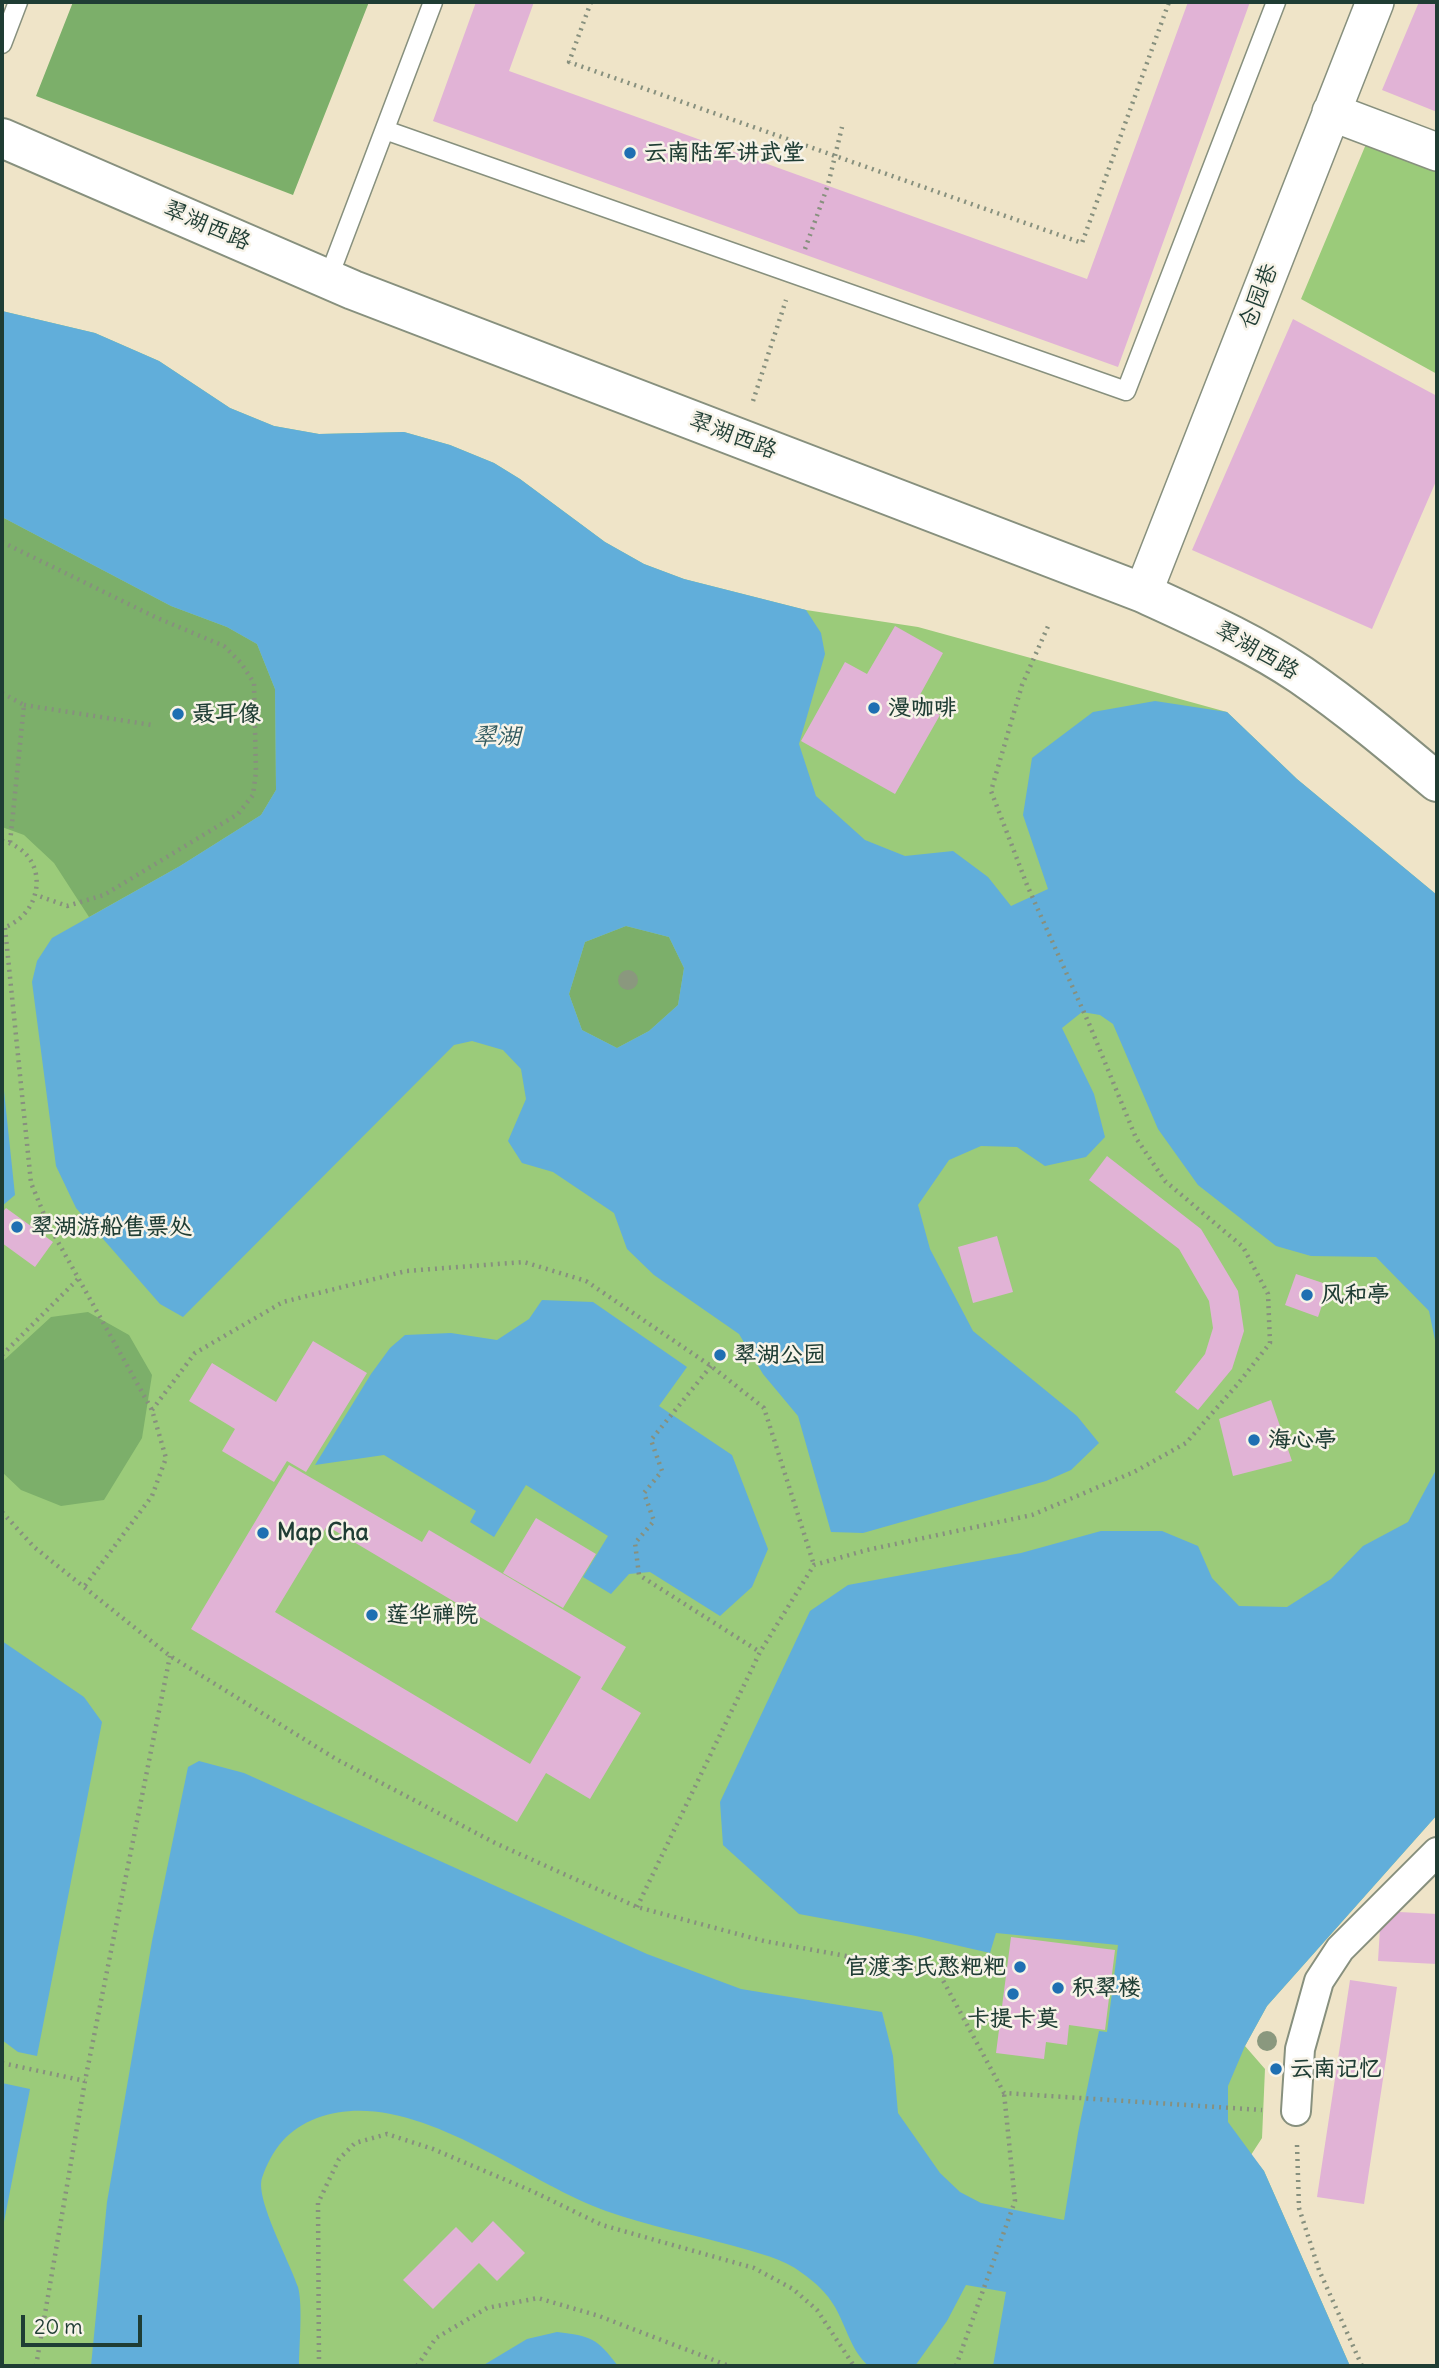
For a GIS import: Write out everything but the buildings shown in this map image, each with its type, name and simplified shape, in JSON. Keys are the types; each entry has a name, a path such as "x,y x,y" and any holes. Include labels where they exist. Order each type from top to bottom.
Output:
{"street":[{"name":"仓园巷","path":"1143,593 1375,2"},
{"path":"1331,112 1437,152"},
{"name":"翠湖西路","path":"2,138 328,279 1143,593 1228,632 1300,674 1436,777"},
{"path":"1296,2111 1300,2049 1319,1981 1340,1949 1437,1853"}],"lane":[{"path":"328,279 433,2"},
{"path":"385,130 1126,391 1276,2"},
{"path":"2,44 11,11"}],"path":[{"path":"591,2 569,62 1082,243 1168,2"},
{"path":"741,439 794,275 828,185 842,127"},
{"path":"2,542 155,617 224,646 241,663 254,683 256,772 253,795 238,814 104,895 67,906 36,895"},
{"path":"637,1908 760,1652 814,1565 867,1550 1032,1515 1135,1472 1186,1443 1270,1343 1268,1294 1242,1247 1165,1181 1136,1138 1027,885 991,791 1022,685 1049,624"},
{"path":"2,693 24,705 152,724"},
{"path":"10,843 24,705"},
{"path":"2,841 24,851 33,864 37,879 36,895 30,909 19,921 3,928 31,1183 48,1224 152,1410 166,1458 152,1496 84,1587"},
{"path":"152,1410 195,1353 283,1302 406,1271 524,1262 586,1281 711,1366 764,1408 814,1565"},
{"path":"2,1355 78,1279"},
{"path":"711,1366 651,1440 662,1471 644,1493 654,1521 635,1544 639,1576 760,1652"},
{"path":"2,1512 34,1546 170,1656 336,1759 495,1843 637,1908 764,1941 939,1973 1004,2093 1015,2200 956,2366"},
{"path":"36,2366 85,2081 170,1656"},
{"path":"2,2063 85,2081"},
{"path":"1004,2093 1296,2111 1299,2208 1319,2270 1362,2366"},
{"path":"319,2366 318,2203 339,2159 355,2143 387,2134 433,2149 602,2225 754,2269 793,2290 817,2310 852,2365"},
{"path":"417,2366 436,2338 487,2308 538,2298 599,2316 729,2366"}],"green space":[{"path":"73,2 369,2 293,195 36,96"},
{"path":"1369,137 1437,164 1437,374 1301,299"},
{"name":"翠湖公园","path":"2,311 95,333 159,361 230,408 274,426 319,434 404,432 450,445 494,463 520,479 605,542 644,564 684,579 806,610 918,627 1227,712 1297,779 1437,895 1437,1815 1267,2006 1245,2046 1265,2069 1262,2138 1251,2155 1264,2171 1350,2366 2,2366"},
{"path":"2,517 171,606 227,627 257,644 275,689 276,790 261,815 180,866 89,917 54,863 24,835 2,827"},
{"path":"626,926 669,937 684,968 678,1005 649,1031 617,1048 582,1030 569,994 585,942"},
{"path":"88,1312 129,1335 152,1375 142,1438 104,1500 61,1506 21,1490 2,1472 2,1362 51,1317"}],"water":[{"name":"翠湖","path":"2,311 95,333 159,361 230,408 274,426 319,434 404,432 450,445 494,463 605,542 644,564 684,579 806,610 821,633 825,654 799,744 816,796 865,840 905,856 953,851 988,877 1011,906 1048,889 1023,815 1032,758 1093,712 1155,701 1227,712 1297,779 1437,895 1437,1350 1429,1311 1376,1257 1311,1256 1276,1246 1198,1185 1158,1129 1113,1024 1100,1015 1082,1012 1062,1028 1094,1094 1105,1137 1086,1157 1045,1166 1017,1147 981,1146 949,1160 918,1205 930,1249 973,1331 1077,1416 1099,1443 1071,1470 1046,1481 863,1533 831,1532 798,1416 763,1374 739,1334 654,1275 627,1249 614,1213 553,1172 522,1163 508,1141 526,1099 521,1069 503,1050 472,1041 454,1045 183,1317 160,1304 76,1208 56,1166 32,982 37,961 52,938 180,866 261,815 276,790 275,689 257,644 227,627 171,606 2,517","holes":["626,926 669,937 684,968 678,1005 649,1031 617,1048 582,1030 569,994 585,942"]},
{"path":"2,1072 15,1195 2,1206"},
{"path":"542,1300 593,1302 687,1367 659,1406 732,1455 768,1549 752,1587 720,1616 650,1572 629,1574 611,1594 583,1577 608,1536 526,1485 494,1537 470,1522 476,1511 384,1455 315,1465 371,1374 390,1348 405,1335 451,1333 497,1340 529,1319"},
{"path":"1437,1468 1437,1815 1267,2006 1245,2046 1228,2086 1228,2122 1264,2171 1350,2366 993,2366 1006,2292 966,2285 947,2321 915,2366 869,2366 854,2347 828,2297 812,2280 787,2263 606,2211 573,2197 465,2140 427,2125 390,2114 353,2111 317,2118 289,2134 276,2149 262,2178 261,2188 268,2215 298,2287 301,2315 299,2366 91,2366 107,2202 152,1941 188,1767 199,1761 244,1773 647,1954 741,1989 882,2012 893,2056 898,2113 940,2173 960,2192 981,2203 1064,2220 1099,2031 1107,2032 1118,1945 996,1933 990,1953 799,1914 723,1845 720,1802 810,1611 848,1585 1021,1553 1101,1531 1162,1531 1198,1546 1212,1578 1239,1606 1287,1607 1331,1579 1363,1546 1408,1522"},
{"path":"2,1641 84,1697 102,1722 37,2056 18,2052 2,2040"},
{"path":"2,2083 30,2089 2,2232"},
{"path":"557,2332 592,2340 604,2349 618,2366 482,2366 527,2339"}],"place":[{"name":"云南陆军讲武堂","path":"630,153"},
{"name":"漫咖啡","path":"874,708"},
{"name":"聂耳像","path":"178,714"},
{"name":"翠湖游船售票处","path":"17,1227"},
{"name":"风和亭","path":"1307,1295"},
{"name":"翠湖公园","path":"720,1355"},
{"name":"海心亭","path":"1254,1440"},
{"name":"Map Cha","path":"263,1533"},
{"name":"莲华禅院","path":"372,1615"},
{"name":"官渡李氏憨粑粑","path":"1020,1967"},
{"name":"积翠楼","path":"1058,1988"},
{"name":"卡提卡莫","path":"1013,1994"},
{"name":"云南记忆","path":"1276,2069"}]}
